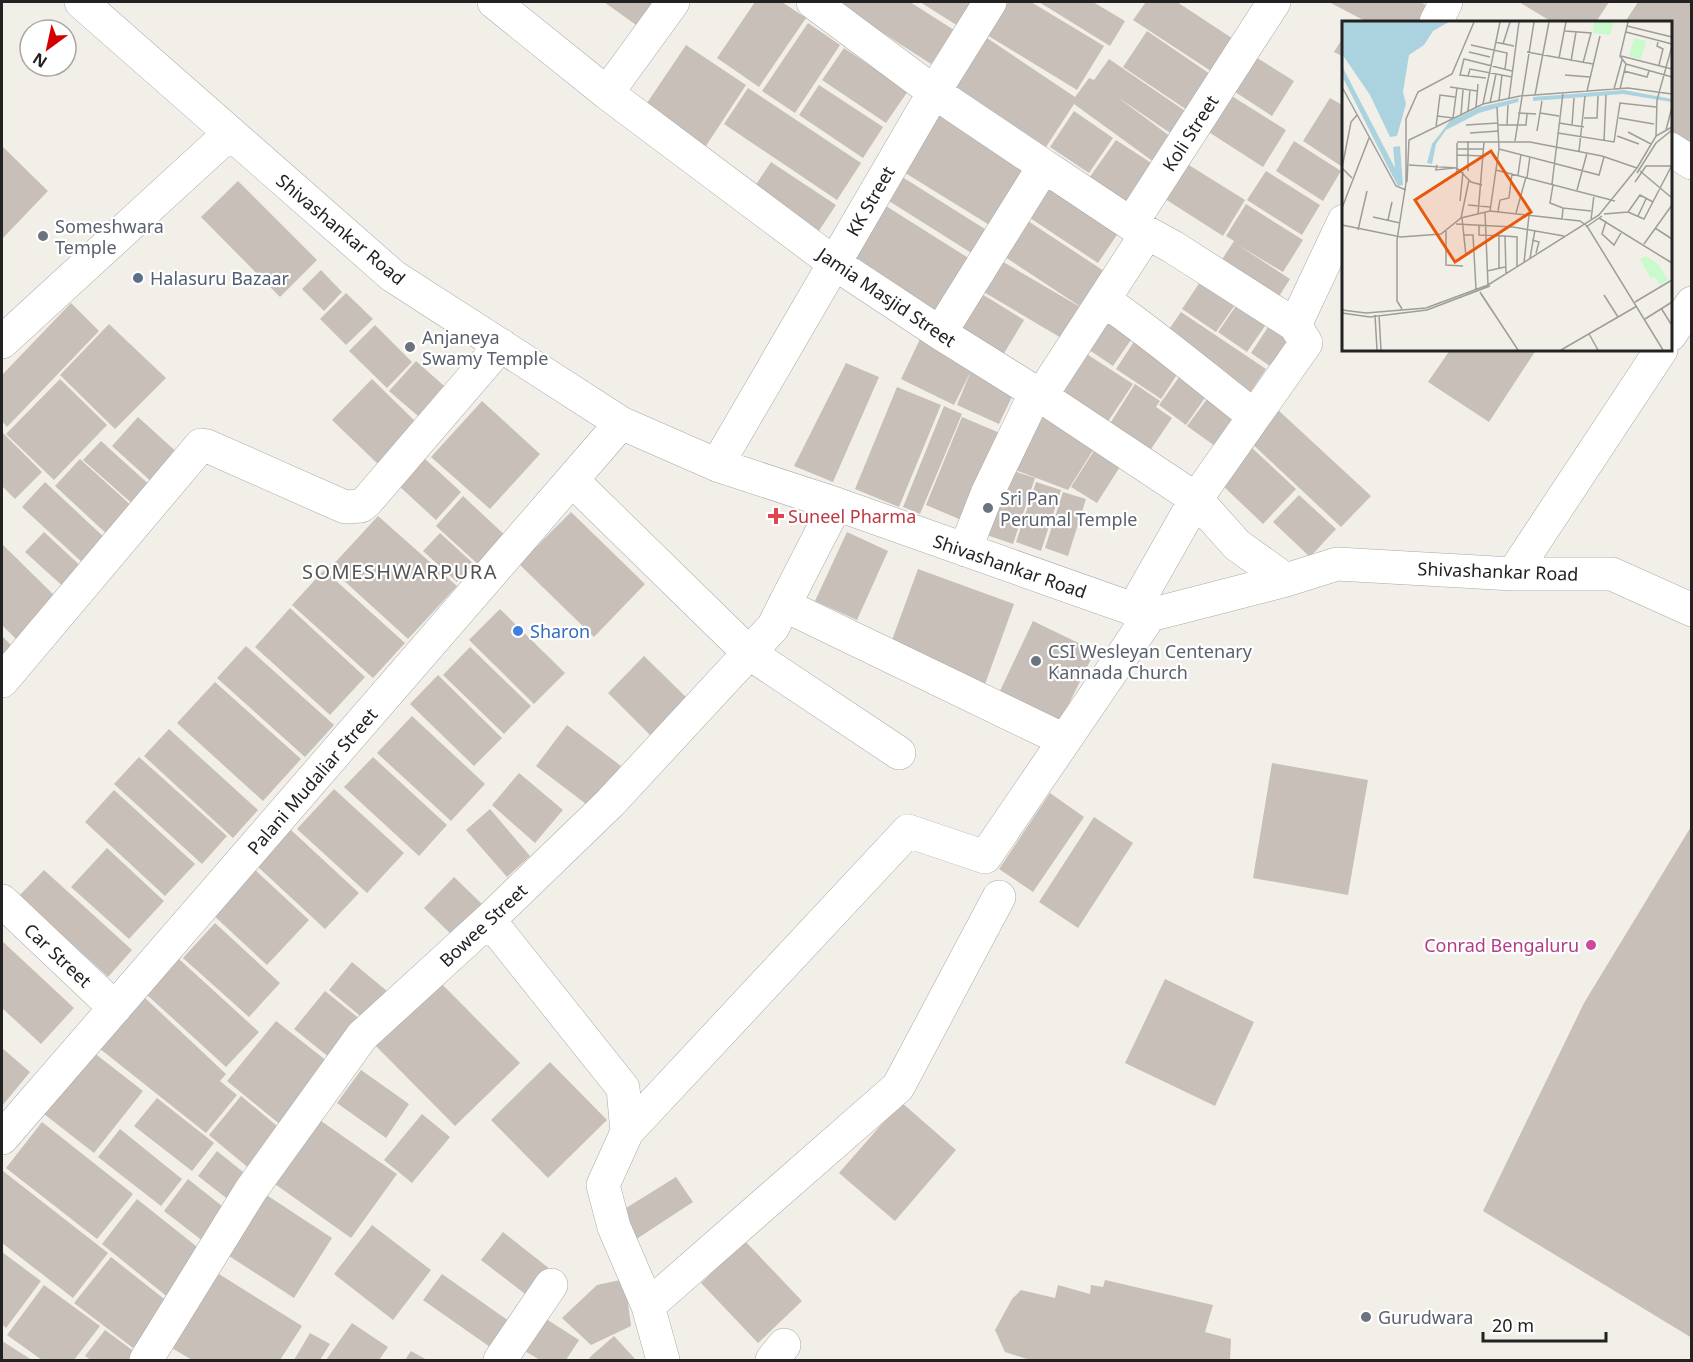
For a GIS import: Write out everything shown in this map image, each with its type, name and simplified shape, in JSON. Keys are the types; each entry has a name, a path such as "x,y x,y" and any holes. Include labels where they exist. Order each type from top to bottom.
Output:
{"street":[{"name":"Shivashankar Road","path":"81,2 393,276 621,423 717,465 836,504 1141,613 1286,580 1337,564 1513,573 1612,574 1692,610"},
{"name":"Jamia Masjid Street","path":"494,2 607,93 834,263 940,333 1039,394 1196,499 1237,545 1286,580"},
{"path":"607,93 673,2"},
{"path":"663,1360 648,1306 614,1227 603,1185 627,1132 908,831 985,857 1064,740 1141,613 1196,499 1306,342 1295,325 1044,166 934,92 813,2"},
{"name":"KK Street","path":"717,465 934,92 990,2"},
{"name":"Koli Street","path":"965,550 987,494 1039,394 1150,235 1274,2"},
{"path":"1436,21 1446,2"},
{"path":"2,342 230,133"},
{"path":"1672,150 1692,163"},
{"path":"940,333 1044,166"},
{"path":"1295,325 1342,225"},
{"path":"1104,300 1147,329 1254,416"},
{"path":"1672,333 1692,303"},
{"path":"2,681 201,445 345,507 361,506 501,345"},
{"path":"1513,573 1660,351"},
{"name":"Palani Mudaliar Street","path":"2,1138 621,423"},
{"path":"572,480 749,653 899,753"},
{"name":"Bowee Street","path":"154,1357 251,1190 362,1036 489,920 610,803 773,627 836,504"},
{"path":"784,605 1064,740"},
{"path":"648,1306 898,1087 999,897"},
{"name":"Car Street","path":"2,901 115,1008"},
{"path":"489,920 623,1088 627,1132"},
{"path":"500,1360 551,1285"}],"building":[{"path":"604,2 658,2 639,27"},
{"path":"755,2 782,2 806,18 759,87 717,58"},
{"path":"835,2 910,2 954,30 931,64"},
{"path":"920,2 974,2 958,26"},
{"path":"1008,2 1031,2 1104,46 1077,90 987,35"},
{"path":"1039,2 1093,2 1125,21 1110,46"},
{"path":"1146,2 1177,2 1241,44 1220,77 1133,20"},
{"path":"1329,2 1420,2 1437,11 1432,21 1365,21"},
{"path":"1519,2 1609,2 1597,21 1550,21"},
{"path":"1638,2 1692,2 1692,149 1672,137 1672,21 1626,21"},
{"path":"808,23 840,45 795,113 762,91"},
{"path":"1147,31 1216,78 1193,114 1123,67"},
{"path":"987,38 1075,97 1089,78 1094,80 1109,59 1191,115 1176,137 1116,96 1175,140 1158,165 1074,104 1046,147 954,86"},
{"path":"1342,39 1342,56 1334,52"},
{"path":"686,45 746,85 704,149 643,109"},
{"path":"844,48 908,91 886,123 822,80"},
{"path":"1251,54 1294,81 1272,116 1229,88"},
{"path":"819,85 883,127 863,158 799,115"},
{"path":"748,88 861,163 837,200 724,124"},
{"path":"1227,93 1286,130 1263,167 1204,129"},
{"path":"1330,98 1342,105 1342,167 1303,141"},
{"path":"941,109 1030,165 991,226 902,171"},
{"path":"1074,111 1113,138 1089,173 1050,147"},
{"path":"1116,140 1159,168 1132,208 1089,178"},
{"path":"1294,141 1341,171 1323,201 1276,171"},
{"path":"2,146 48,191 2,239"},
{"path":"771,162 836,205 818,232 753,189"},
{"path":"1184,162 1245,200 1223,236 1162,197"},
{"path":"1266,171 1320,205 1302,235 1247,200"},
{"path":"896,173 988,231 973,254 881,196"},
{"path":"1054,175 1125,223 1098,263 1027,216"},
{"path":"238,181 317,260 280,297 201,217"},
{"path":"878,201 970,259 931,319 839,261"},
{"path":"1246,204 1303,240 1283,272 1238,245 1290,279 1276,301 1219,264 1234,241 1226,236"},
{"path":"1025,219 1110,275 1087,311 1002,255"},
{"path":"1000,260 1087,311 1068,342 982,291"},
{"path":"321,270 342,292 324,311 302,289"},
{"path":"1202,279 1237,302 1216,332 1182,309"},
{"path":"977,291 1024,320 1000,360 953,331"},
{"path":"346,293 373,319 346,345 320,319"},
{"path":"1240,300 1269,320 1247,352 1218,332"},
{"path":"71,303 99,331 7,427 2,421 2,375"},
{"path":"1103,308 1137,331 1113,366 1079,343"},
{"path":"1181,312 1266,369 1248,396 1163,338"},
{"path":"109,324 166,378 115,429 60,375"},
{"path":"1270,324 1300,344 1280,373 1251,353"},
{"path":"375,325 412,362 387,388 349,351"},
{"path":"1139,334 1184,364 1161,399 1116,369"},
{"path":"921,337 1018,384 999,424 957,405 971,371 954,405 901,379"},
{"path":"1079,349 1133,384 1107,423 1053,387"},
{"path":"1449,351 1535,351 1489,422 1428,382"},
{"path":"416,361 451,392 425,422 389,391"},
{"path":"846,363 879,377 833,482 794,466"},
{"path":"1182,373 1209,392 1186,425 1159,405"},
{"path":"60,379 107,425 54,480 6,434"},
{"path":"372,379 418,424 379,465 332,420"},
{"path":"1135,384 1160,401 1156,407 1172,418 1149,452 1109,425"},
{"path":"897,387 941,405 899,507 855,489"},
{"path":"1210,395 1245,421 1222,451 1187,426"},
{"path":"482,401 540,454 490,509 431,457"},
{"path":"1046,404 1100,439 1068,490 1005,466"},
{"path":"944,406 962,414 920,514 903,507"},
{"path":"1277,409 1371,496 1341,527 1247,439"},
{"path":"138,417 181,456 155,485 112,446"},
{"path":"962,417 1007,436 971,524 926,505"},
{"path":"2,432 42,472 15,499 2,486"},
{"path":"1102,438 1128,454 1097,503 1071,487"},
{"path":"101,441 153,488 136,507 83,460"},
{"path":"1251,447 1296,489 1263,524 1219,482"},
{"path":"424,458 461,492 436,520 399,486"},
{"path":"80,459 134,508 109,536 55,486"},
{"path":"1002,467 1035,478 1013,544 981,533"},
{"path":"45,482 107,540 85,565 22,507"},
{"path":"1036,482 1061,490 1041,551 1016,542"},
{"path":"1063,492 1086,499 1068,556 1045,548"},
{"path":"1299,495 1336,529 1310,557 1273,522"},
{"path":"463,496 508,538 481,567 436,526"},
{"path":"571,512 645,584 594,637 519,564"},
{"path":"378,516 457,586 408,639 330,568"},
{"path":"44,532 85,570 67,590 25,552"},
{"path":"847,532 888,551 857,620 815,601"},
{"path":"440,533 474,564 457,582 423,551"},
{"path":"2,544 58,599 17,640 2,625"},
{"path":"918,569 1014,604 984,687 888,651"},
{"path":"324,570 405,643 373,678 292,605"},
{"path":"290,608 365,677 330,715 255,647"},
{"path":"500,609 565,673 534,704 469,640"},
{"path":"1033,621 1095,651 1059,724 998,695"},
{"path":"2,636 14,648 2,660"},
{"path":"246,646 334,725 305,757 217,678"},
{"path":"470,647 531,706 504,734 443,675"},
{"path":"644,656 690,701 653,738 608,693"},
{"path":"438,675 502,738 474,766 410,704"},
{"path":"215,682 301,759 263,801 177,723"},
{"path":"412,716 485,784 451,821 377,753"},
{"path":"567,725 621,766 590,807 536,766"},
{"path":"169,729 258,810 233,838 144,756"},
{"path":"139,757 227,836 202,864 114,784"},
{"path":"373,757 447,825 419,856 344,787"},
{"path":"1272,763 1368,780 1348,895 1253,878"},
{"path":"519,773 563,810 535,843 492,805"},
{"path":"334,789 404,853 367,893 297,829"},
{"path":"114,790 195,864 165,896 85,822"},
{"path":"1050,793 1084,817 1033,892 999,869"},
{"path":"490,809 530,856 507,877 466,830"},
{"path":"1094,817 1133,843 1078,928 1039,902"},
{"path":"1692,825 1692,1338 1483,1211 1584,1003"},
{"path":"291,830 359,893 325,929 257,866"},
{"path":"107,848 164,901 129,939 71,887"},
{"path":"253,868 309,920 267,965 211,913"},
{"path":"44,870 132,950 108,977 19,896"},
{"path":"454,877 483,905 453,936 424,908"},
{"path":"215,923 280,983 249,1017 183,958"},
{"path":"2,941 74,1008 41,1044 2,1008"},
{"path":"179,959 259,1032 226,1067 146,994"},
{"path":"352,962 393,996 370,1024 329,990"},
{"path":"434,976 520,1063 455,1126 369,1039"},
{"path":"1165,979 1254,1022 1215,1106 1125,1063"},
{"path":"325,991 366,1024 335,1062 294,1029"},
{"path":"144,997 226,1074 220,1081 237,1095 206,1133 99,1048"},
{"path":"276,1021 332,1065 282,1126 227,1081"},
{"path":"2,1048 30,1072 2,1106"},
{"path":"93,1052 143,1091 94,1153 44,1114"},
{"path":"550,1062 607,1120 548,1178 491,1120"},
{"path":"361,1070 409,1104 386,1138 337,1103"},
{"path":"241,1096 283,1131 251,1170 209,1135"},
{"path":"157,1098 214,1143 192,1171 134,1126"},
{"path":"901,1102 956,1150 895,1221 839,1173"},
{"path":"311,1114 397,1174 351,1238 265,1177"},
{"path":"422,1114 450,1137 412,1183 384,1160"},
{"path":"42,1122 133,1194 97,1239 6,1168"},
{"path":"120,1129 182,1179 161,1206 98,1157"},
{"path":"217,1151 253,1180 234,1204 198,1176"},
{"path":"3,1171 108,1253 73,1298 2,1243"},
{"path":"676,1177 693,1202 635,1240 618,1213"},
{"path":"188,1179 232,1214 208,1245 164,1211"},
{"path":"265,1194 332,1238 294,1298 226,1254"},
{"path":"137,1199 206,1254 170,1299 102,1244"},
{"path":"372,1225 431,1270 393,1320 334,1274"},
{"path":"503,1232 555,1273 533,1300 481,1260"},
{"path":"745,1241 802,1301 758,1343 701,1283"},
{"path":"2,1252 41,1281 6,1328 2,1324"},
{"path":"111,1257 168,1302 133,1348 74,1303"},
{"path":"211,1269 302,1326 280,1360 192,1360 165,1344"},
{"path":"442,1274 519,1328 500,1354 423,1300"},
{"path":"625,1279 631,1326 591,1345 562,1318 597,1285"},
{"path":"1105,1280 1213,1305 1205,1332 1231,1339 1230,1360 1030,1360 1005,1352 995,1330 1012,1299 1021,1290 1055,1298 1058,1285 1090,1294 1091,1285 1103,1287"},
{"path":"44,1285 100,1326 74,1360 42,1360 7,1335"},
{"path":"540,1315 579,1340 566,1360 540,1360 518,1347"},
{"path":"352,1323 388,1347 379,1360 326,1360"},
{"path":"105,1330 139,1355 135,1360 91,1360 85,1356"},
{"path":"310,1333 330,1344 320,1360 294,1360"},
{"path":"614,1336 636,1360 591,1360 589,1358"},
{"path":"2,1341 32,1360 2,1360"},
{"path":"411,1351 427,1360 405,1360"}],"place":[{"name":"Someshwara Temple","path":"43,236"},
{"name":"Halasuru Bazaar","path":"138,278"},
{"name":"Anjaneya Swamy Temple","path":"410,347"},
{"name":"Sri Pan Perumal Temple","path":"988,508"},
{"name":"Suneel Pharma","path":"776,516"},
{"name":"Sharon","path":"518,631"},
{"name":"CSI Wesleyan Centenary Kannada Church","path":"1036,661"},
{"name":"Conrad Bengaluru","path":"1591,945"},
{"name":"Gurudwara","path":"1366,1317"}],"district":[{"name":"SOMESHWARPURA","path":"400,571"}]}
